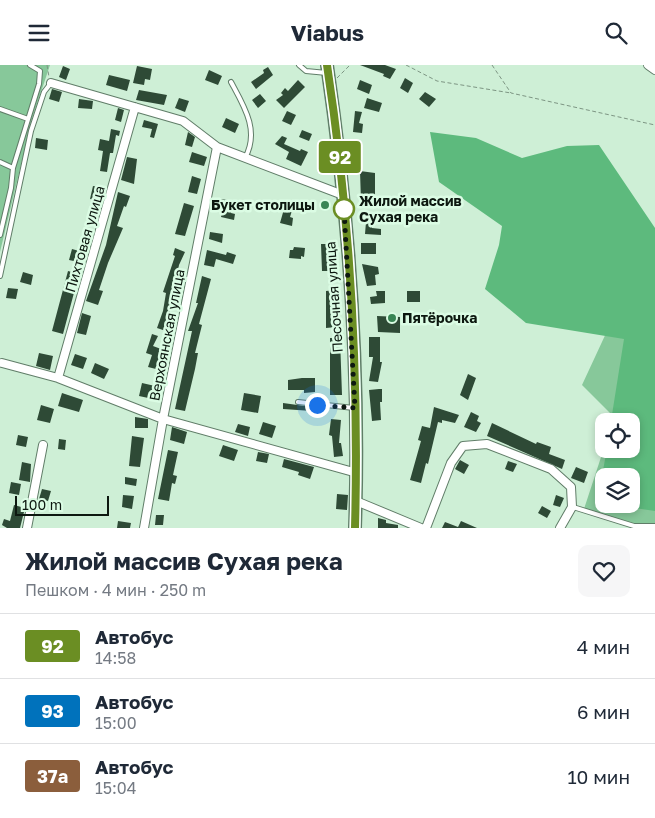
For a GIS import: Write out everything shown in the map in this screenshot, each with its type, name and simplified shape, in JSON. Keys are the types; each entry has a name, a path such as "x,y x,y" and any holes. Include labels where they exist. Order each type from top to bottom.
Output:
{"main road":[{"name":"Песочная улица","path":"327,69 343,195 355,408 357,473 355,528"}],"street":[{"path":"648,65 655,71"},
{"path":"51,83 183,121 217,147 343,195"},
{"name":"Пихтовая улица","path":"58,378 135,107"},
{"name":"Верхоянская улица","path":"144,528 163,419 217,147"},
{"path":"1,365 58,378 163,419 357,473"},
{"path":"426,528 451,463 463,446 487,444 550,469 571,487 572,507 560,528"},
{"path":"27,528 43,445"},
{"path":"356,501 421,528"}],"lane":[{"path":"0,235 14,167 40,71 30,65"},
{"path":"299,65 306,71 327,69"},
{"path":"231,82 249,115 251,147 245,158"},
{"path":"0,276 31,131 44,92 51,83"},
{"path":"0,109 28,119"},
{"path":"0,162 14,167"},
{"path":"298,402 355,408"},
{"path":"572,507 634,526 655,526"}],"path":[{"path":"46,65 51,83"},
{"path":"330,85 350,65"},
{"path":"406,65 438,81 511,93 655,125"},
{"path":"492,65 511,93"}],"green space":[{"path":"0,65 50,65 32,119 0,252"},
{"path":"430,132 476,138 522,158 567,146 599,145 655,228 655,511 640,509 640,468 603,468 605,458 640,458 640,413 612,413 624,339 526,323 485,289 499,245 502,226 439,182"},
{"path":"655,257 655,525 633,525 596,513 640,513 640,468 597,468 601,458 640,458 640,413 610,413 582,385 608,329"},
{"path":"595,475 595,513 584,509"}],"building":[{"path":"360,65 385,65 396,69 390,79 383,76 384,74"},
{"path":"63,66 70,69 66,80 59,77"},
{"path":"137,66 152,69 150,80 145,79 144,85 133,83"},
{"path":"268,67 273,75 256,89 251,82 264,73 263,70"},
{"path":"209,70 222,76 218,85 205,80"},
{"path":"109,75 130,80 127,91 106,85"},
{"path":"405,78 413,83 408,93 400,88"},
{"path":"298,80 305,87 284,108 276,100 283,95 281,93 285,88 288,91"},
{"path":"360,80 372,85 369,94 357,89"},
{"path":"52,89 62,92 59,102 49,99"},
{"path":"139,90 167,95 164,105 136,100"},
{"path":"425,92 436,99 429,107 419,99"},
{"path":"260,94 266,101 258,108 252,100"},
{"path":"179,98 189,101 185,112 175,108"},
{"path":"367,98 382,103 379,112 364,108"},
{"path":"79,99 93,101 92,109 78,108"},
{"path":"118,108 124,110 121,122 115,120"},
{"path":"287,111 296,115 291,125 282,121"},
{"path":"355,111 362,112 359,123 363,124 362,133 353,132"},
{"path":"226,118 239,124 235,133 222,127"},
{"path":"144,120 158,124 154,138 150,137 152,129 142,127"},
{"path":"111,129 120,131 119,136 116,135 113,153 110,153 107,172 100,171 103,151 98,150 100,139 109,141"},
{"path":"302,130 312,134 309,141 299,137"},
{"path":"188,132 195,137 192,147 185,145"},
{"path":"282,136 287,138 284,144 300,151 301,149 308,152 301,166 286,159 289,152 275,144"},
{"path":"36,138 48,140 47,150 35,148"},
{"path":"192,152 207,157 204,166 189,162"},
{"path":"127,157 137,159 134,184 121,180"},
{"path":"360,171 375,173 375,201 361,202"},
{"path":"192,176 201,179 197,194 188,192"},
{"path":"93,186 104,188 101,201 90,199"},
{"path":"118,192 130,196 126,207 124,206 117,226 123,228 99,290 103,291 98,305 86,301 106,245"},
{"path":"221,199 233,201 231,213 235,214 234,220 221,217 223,207 220,206"},
{"path":"286,202 294,204 290,217 293,218 292,226 280,223"},
{"path":"184,203 194,206 185,236 175,234"},
{"path":"91,210 99,212 96,223 89,221"},
{"path":"360,214 369,214 372,228 381,229 381,235 365,234 366,222 360,222"},
{"path":"85,229 94,232 83,263 69,260 72,249 79,251"},
{"path":"210,232 223,234 222,243 209,239"},
{"path":"361,243 376,243 376,254 361,254"},
{"path":"321,244 331,244 334,271 322,271"},
{"path":"294,247 305,248 304,257 301,256 301,259 289,258 290,250 293,250"},
{"path":"175,248 185,252 179,265 166,331 157,328 163,311 166,293 163,292 175,256 173,255"},
{"path":"207,250 226,255 227,252 236,255 233,264 216,259 214,267 204,265"},
{"path":"362,264 378,267 379,274 375,275 376,285 367,286"},
{"path":"68,271 79,274 63,334 52,331"},
{"path":"23,272 33,275 31,285 20,282"},
{"path":"202,276 211,279 199,324 202,325 195,353 198,353 185,411 175,409 192,331 188,331 198,303 196,303"},
{"path":"8,288 18,289 16,299 6,298"},
{"path":"335,290 336,327 326,328 326,291"},
{"path":"376,291 385,291 385,303 371,304 370,297 377,296"},
{"path":"407,291 420,291 420,302 407,302"},
{"path":"82,313 91,316 86,335 77,333"},
{"path":"377,316 400,317 400,333 378,332"},
{"path":"152,334 158,336 153,346 161,349 158,362 162,363 160,370 148,367 152,355 146,353"},
{"path":"369,337 380,337 380,362 382,362 378,382 369,381 373,357 369,357"},
{"path":"330,338 340,338 342,395 330,395"},
{"path":"39,353 53,356 50,370 36,366"},
{"path":"75,354 87,358 83,369 71,365"},
{"path":"95,363 109,369 104,379 91,373"},
{"path":"468,374 476,378 468,400 460,395"},
{"path":"315,378 315,392 304,393 304,390 288,390 288,380"},
{"path":"142,383 155,386 153,399 139,396"},
{"path":"382,389 382,402 380,402 381,420 372,421 369,390"},
{"path":"62,393 83,400 79,412 58,406"},
{"path":"244,393 261,396 258,413 241,410"},
{"path":"283,403 312,407 312,411 283,409"},
{"path":"41,405 54,409 50,423 37,420"},
{"path":"434,407 459,415 455,423 442,420 442,423 438,422 428,464 426,463 421,483 410,480 421,441 418,440 422,426 430,428"},
{"path":"471,412 479,416 477,421 481,423 476,432 464,427"},
{"path":"135,417 148,419 148,428 135,428"},
{"path":"331,419 341,420 339,443 341,443 343,456 334,457 332,436 329,435"},
{"path":"263,422 276,426 272,438 259,434"},
{"path":"492,423 536,444 537,442 551,447 549,454 565,460 562,469 487,436"},
{"path":"238,424 250,427 248,436 235,432"},
{"path":"172,427 187,432 184,444 170,440"},
{"path":"18,435 28,437 26,447 16,445"},
{"path":"132,436 144,438 140,467 129,466"},
{"path":"59,439 66,440 65,450 58,449"},
{"path":"223,445 238,450 234,461 219,456"},
{"path":"168,450 178,452 173,475 177,476 175,484 172,483 169,501 158,499"},
{"path":"258,452 269,454 267,463 256,461"},
{"path":"284,459 314,467 310,479 298,475 299,472 282,467"},
{"path":"460,460 469,465 464,474 455,469"},
{"path":"508,461 517,464 513,472 505,469"},
{"path":"22,462 31,464 30,482 19,480"},
{"path":"576,467 588,472 584,483 571,478"},
{"path":"125,477 137,479 136,486 125,484"},
{"path":"11,482 21,484 19,495 9,493"},
{"path":"42,489 51,491 48,501 39,499"},
{"path":"337,494 348,495 347,510 336,509"},
{"path":"123,495 134,496 132,509 122,507"},
{"path":"556,495 564,498 560,507 553,505"},
{"path":"14,505 25,508 20,528 7,528 2,525 4,519 10,521"},
{"path":"542,506 551,511 547,518 538,513"},
{"path":"156,515 164,515 163,525 155,525"},
{"path":"378,518 386,520 386,523 398,525 398,528 378,528"},
{"path":"118,521 131,523 130,528 117,528"},
{"path":"461,521 477,528 442,528 445,522 458,527"}],"bus line":[{"name":"92","path":"327,65 339,151 352,327 357,473 355,528"}],"place":[{"name":"Букет столицы","path":"325,205"},
{"name":"Жилой массив Сухая река","path":"344,209"},
{"name":"Пятёрочка","path":"392,318"}],"route":[{"path":"317,405 355,408 344,209"}]}
